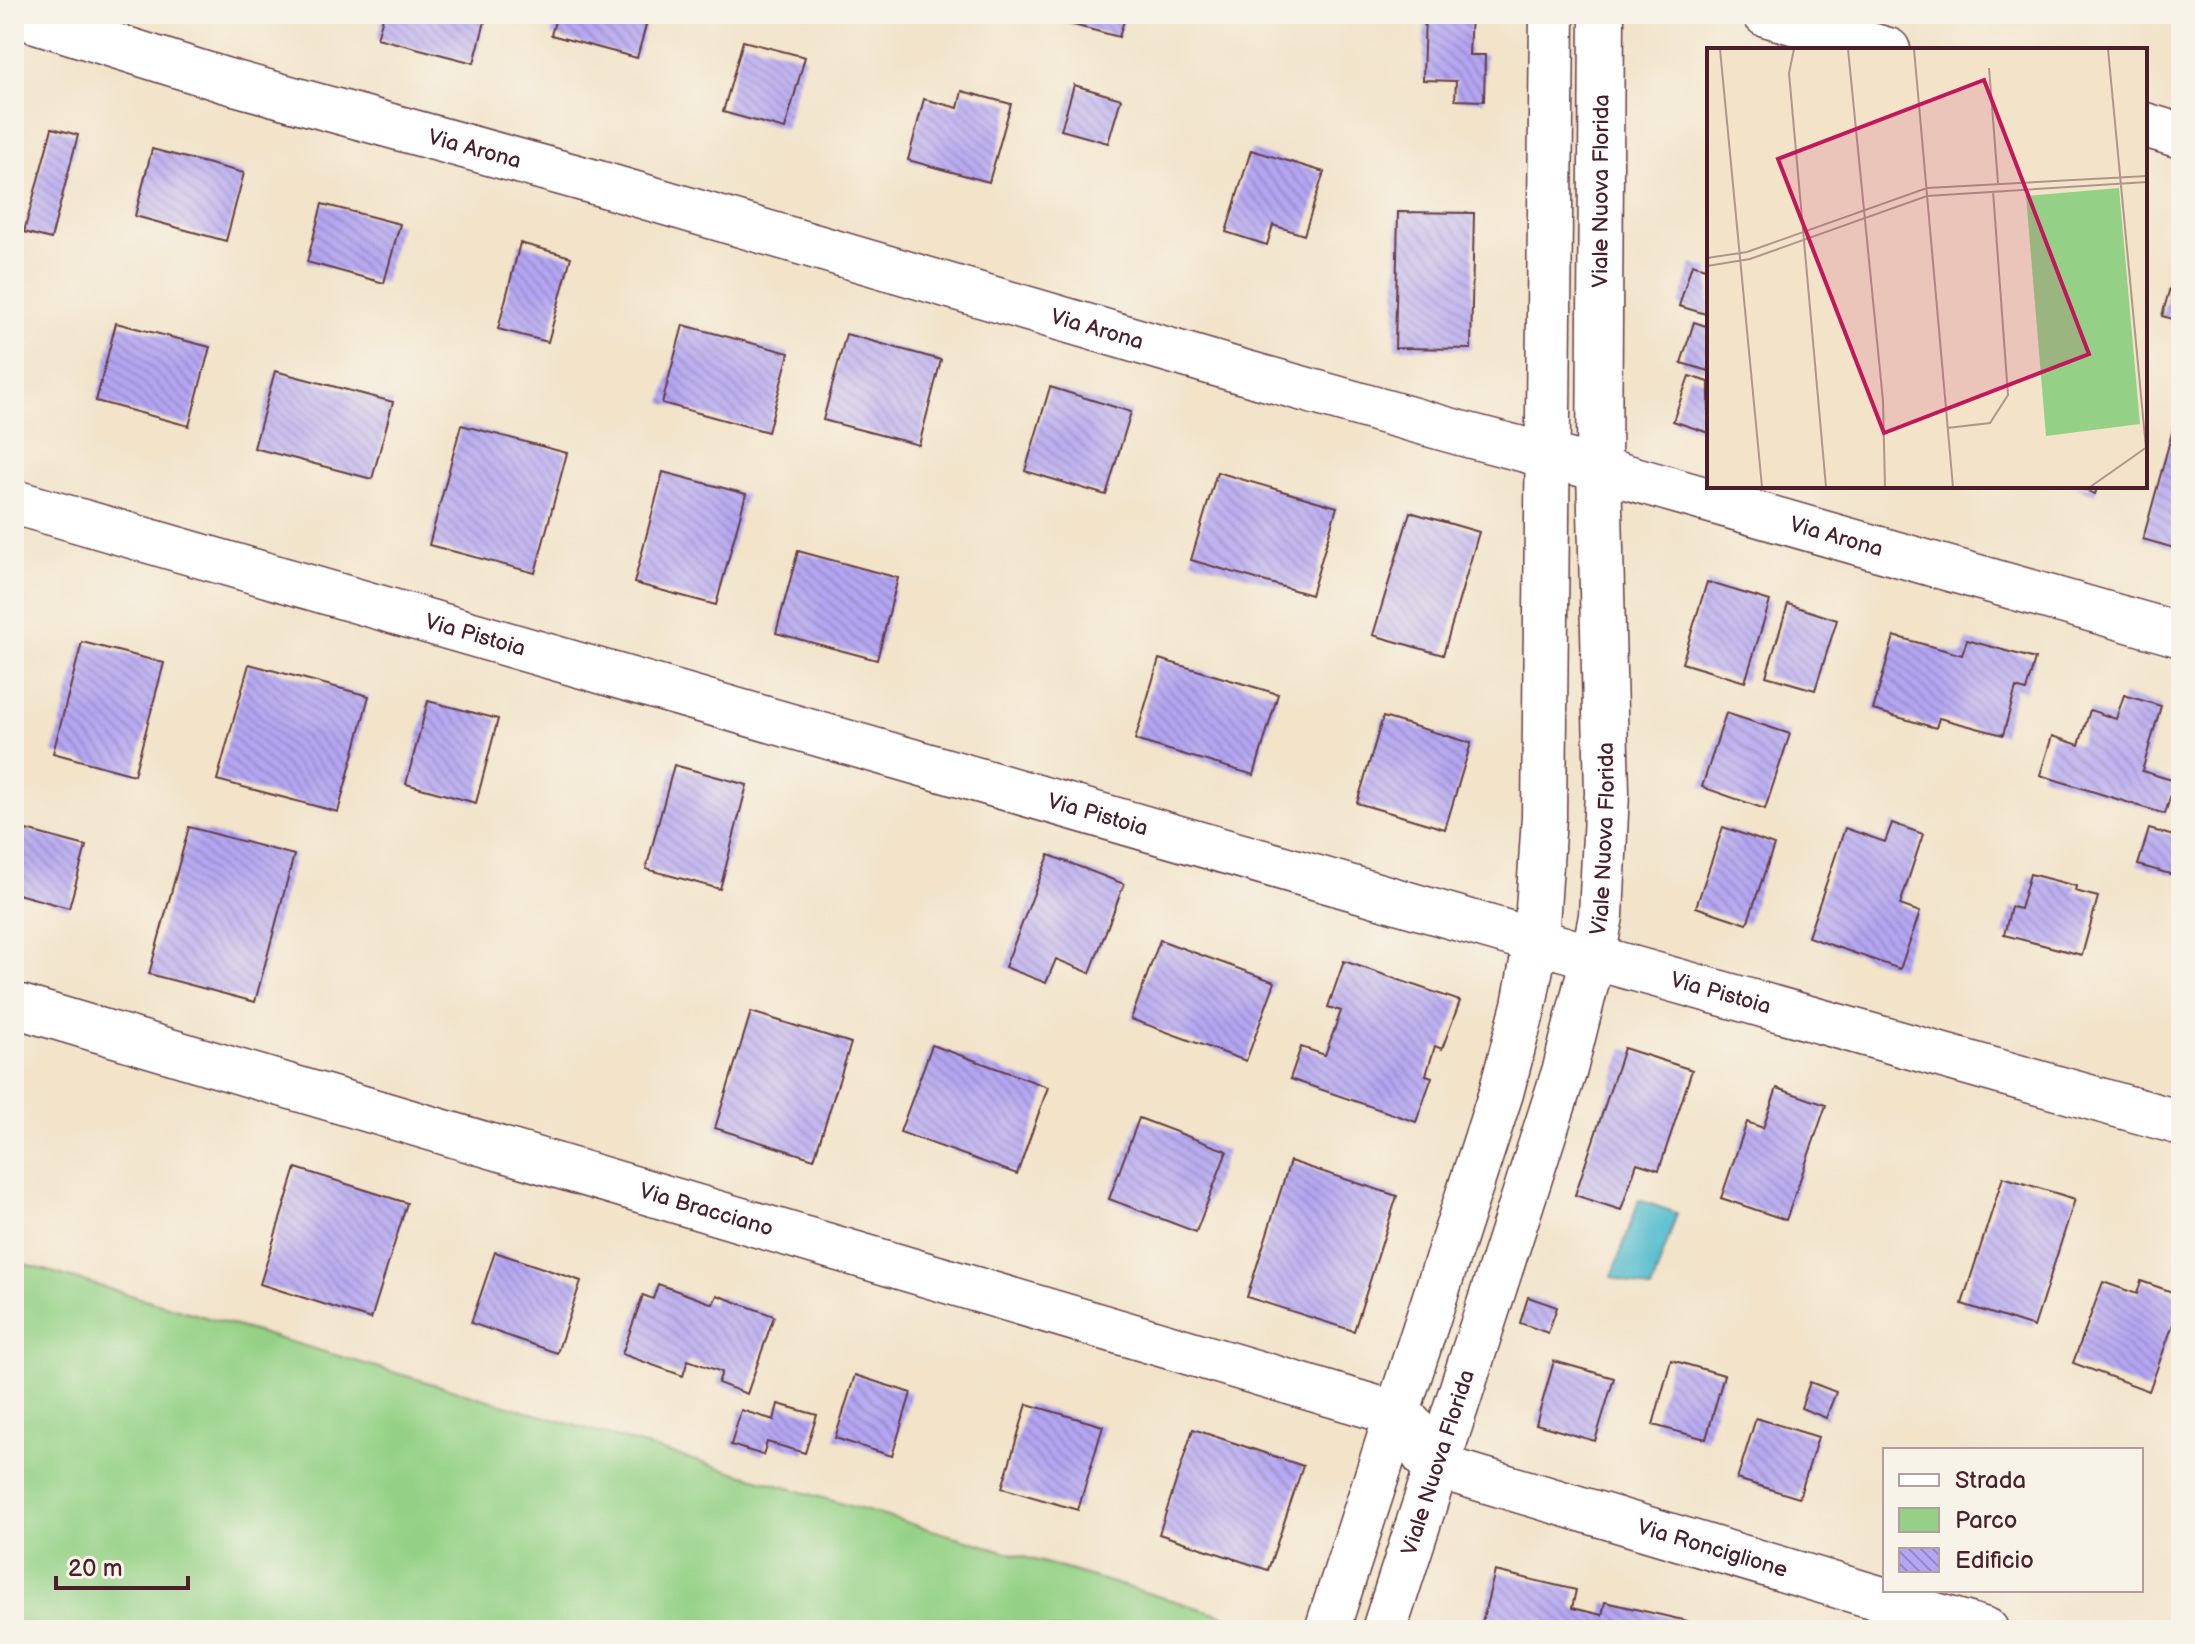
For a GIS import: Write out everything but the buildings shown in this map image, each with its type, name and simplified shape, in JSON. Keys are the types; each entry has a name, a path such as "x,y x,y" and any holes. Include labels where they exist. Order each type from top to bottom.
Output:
{"street":[{"name":"Via Arona","path":"14,14 224,80 598,183 1254,375 1599,469 2181,635"},
{"path":"1327,1630 1509,1065 1536,941 1544,817 1552,14"},
{"name":"Viale Nuova Florida","path":"1384,1630 1565,1069 1601,916 1607,793 1599,469 1602,14"},
{"path":"1765,14 1881,48"},
{"path":"2147,126 2181,136"},
{"name":"Via Pistoia","path":"14,502 1536,941 2181,1123"},
{"name":"Via Bracciano","path":"14,1005 1397,1414"},
{"path":"1397,1414 1414,1426 1423,1457 1437,1466"},
{"name":"Via Ronciglione","path":"1437,1466 1986,1630"}],"green space":[{"path":"14,1261 1270,1629 1270,1630 14,1630"}],"water":[{"path":"1639,1200 1677,1213 1651,1290 1612,1277"}]}
